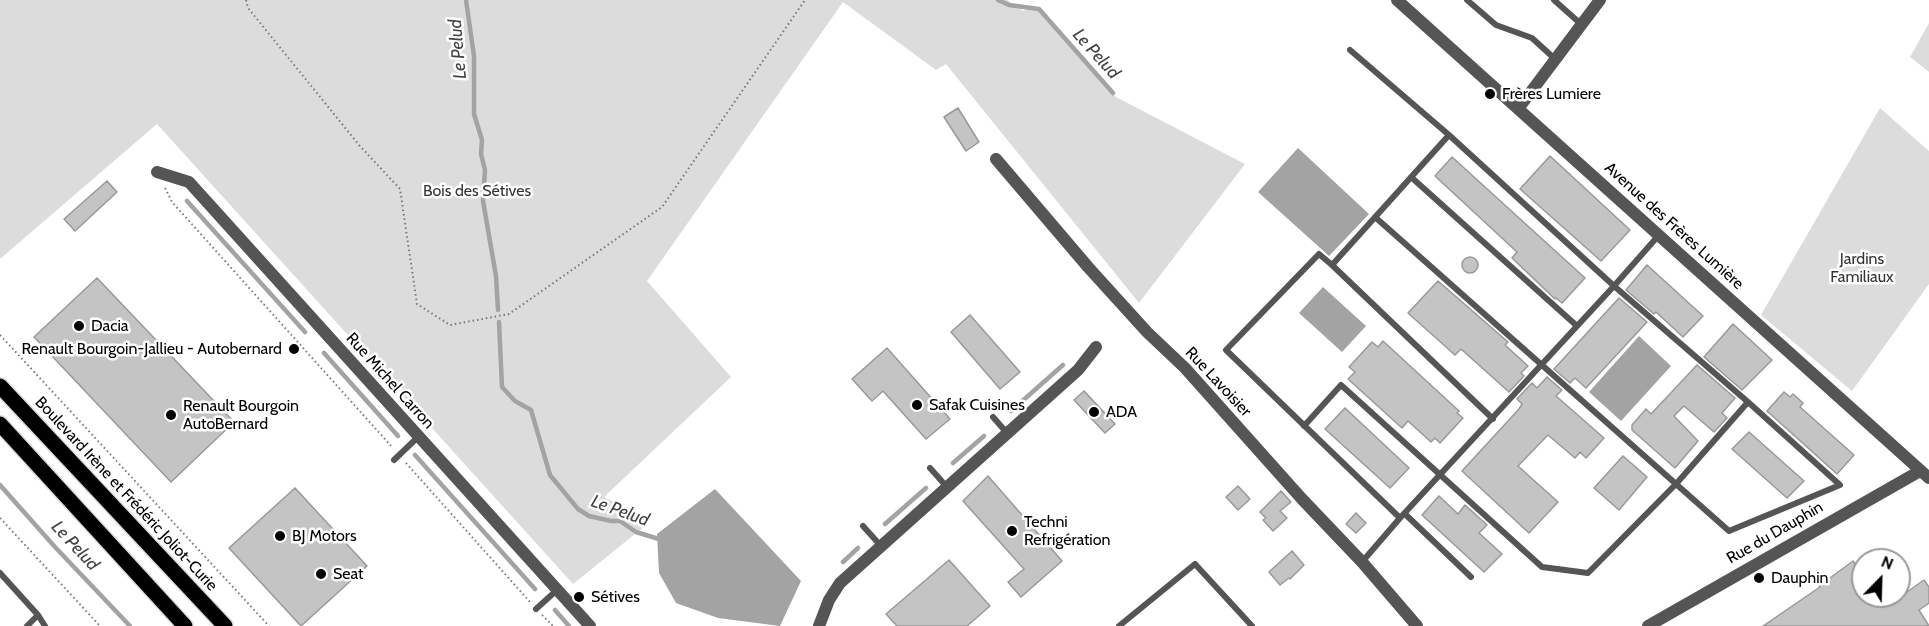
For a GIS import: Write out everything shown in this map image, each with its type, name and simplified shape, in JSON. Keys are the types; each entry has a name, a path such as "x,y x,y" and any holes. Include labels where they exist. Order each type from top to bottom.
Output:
{"main road":[{"name":"Boulevard Irène et Frédéric Joliot-Curie","path":"0,386 225,626"},
{"path":"0,424 185,626"}],"street":[{"name":"Avenue des Frères Lumière","path":"1397,0 1924,475"},
{"path":"1518,109 1600,0"},
{"name":"Rue Lavoisier","path":"996,159 1147,333 1185,368 1302,499 1362,562 1417,626"},
{"name":"Rue Michel Carron","path":"157,172 189,182 590,626"},
{"path":"819,626 840,583 1078,370 1096,347"},
{"name":"Rue du Dauphin","path":"1648,626 1844,512 1924,475"}],"lane":[{"path":"1467,0 1496,25 1532,38 1555,59"},
{"path":"1554,0 1582,24"},
{"path":"1350,50 1449,135 1614,286 1840,485 1729,531 1375,217"},
{"path":"1332,265 1449,135"},
{"path":"1411,177 1577,326"},
{"path":"1362,562 1659,235"},
{"path":"1472,577 1304,426 1226,350 1319,254 1493,419"},
{"path":"1304,426 1341,385 1542,567 1588,573 1676,484 1748,402"},
{"path":"993,417 1008,433"},
{"path":"397,457 418,437"},
{"path":"930,468 947,487"},
{"path":"863,526 881,546"},
{"path":"1119,626 1195,564 1252,626"},
{"path":"0,573 45,626"},
{"path":"536,609 557,590"},
{"path":"27,626 38,615"}],"path":[{"path":"246,0 248,8 329,108 400,189 417,304 450,325 509,314 662,207 805,0"},
{"path":"157,172 172,202 397,457 553,626"},
{"path":"0,335 269,626"},
{"path":"0,518 100,626"}],"green space":[{"name":"Bois des Sétives","path":"0,0 1007,0 1023,11 1028,8 1039,11 1116,97 1245,164 1139,303 946,64 936,70 843,2 647,281 731,377 604,497 650,522 573,584 157,124 0,259"},
{"path":"1929,23 1929,72 1910,57"},
{"name":"Jardins Familiaux","path":"1880,108 1929,151 1929,284 1852,391 1761,315"}],"shaded area":[{"path":"1298,148 1369,214 1329,256 1258,192"},
{"path":"1323,287 1366,326 1342,352 1299,313"},
{"path":"1639,336 1671,366 1621,421 1589,392"},
{"path":"715,489 801,581 780,626 718,618 676,603 659,573 657,534"}],"building":[{"path":"958,108 979,142 966,151 944,117"},
{"path":"1550,156 1630,230 1601,261 1520,189"},
{"path":"1452,157 1585,278 1562,303 1512,258 1517,252 1435,176"},
{"path":"107,181 117,192 75,231 64,219"},
{"path":"1470,257 1476,259 1478,265 1476,271 1470,273 1464,271 1462,265 1464,259"},
{"path":"1647,265 1703,316 1683,337 1656,312 1654,314 1626,290"},
{"path":"97,278 234,422 171,482 34,337"},
{"path":"1438,281 1508,342 1505,345 1528,366 1521,373 1524,376 1509,392 1461,349 1455,355 1408,313"},
{"path":"1619,298 1647,322 1586,388 1575,378 1570,383 1554,369"},
{"path":"970,315 1020,372 1000,389 951,332"},
{"path":"1733,324 1772,360 1742,390 1704,357"},
{"path":"1383,341 1459,411 1457,413 1463,418 1440,443 1435,438 1431,442 1408,421 1402,428 1348,379 1355,372 1349,367 1372,342 1378,347"},
{"path":"887,348 950,419 926,439 883,391 872,401 852,379"},
{"path":"1697,365 1735,398 1722,413 1727,418 1714,432 1684,406 1674,416 1698,441 1675,468 1632,430 1632,425 1646,409 1651,414"},
{"path":"1547,377 1562,390 1556,396 1604,438 1586,458 1580,452 1575,458 1548,435 1518,466 1558,502 1529,533 1462,471 1519,409 1522,404 1517,399 1532,383 1537,388"},
{"name":"ADA","path":"1084,391 1115,424 1105,433 1074,400"},
{"path":"1784,392 1790,397 1793,394 1803,403 1800,407 1854,455 1837,474 1767,411"},
{"path":"1345,408 1409,468 1390,488 1325,429"},
{"path":"1749,432 1804,481 1787,498 1732,449"},
{"path":"1623,456 1647,477 1619,510 1594,488"},
{"name":"Techni Refrigération","path":"988,476 1062,561 1021,597 1008,582 1024,569 963,501"},
{"path":"1238,486 1250,499 1238,510 1226,497"},
{"path":"295,488 367,566 301,626 229,548"},
{"path":"1281,491 1291,502 1280,511 1287,518 1273,531 1263,520 1266,518 1260,512"},
{"path":"1439,496 1458,514 1465,505 1487,525 1479,533 1502,554 1484,572 1422,515"},
{"path":"1356,513 1366,523 1356,533 1346,524"},
{"path":"1292,551 1304,565 1280,585 1269,572"},
{"path":"949,560 990,606 967,626 897,626 886,614"},
{"path":"1851,562 1851,608 1911,608 1911,589 1924,580 1929,587 1929,603 1919,610 1929,626 1763,626"}],"waterway":[{"name":"Le Pelud","path":"466,0 474,56 474,114 482,140 481,154 485,170 483,201 496,276 498,310"},
{"name":"Le Pelud","path":"998,0 1009,5 1039,9 1113,93"},
{"path":"187,201 305,332"},
{"name":"Le Pelud","path":"499,322 502,387 515,401 531,410 550,475 578,509 589,516 620,521 636,532 662,540"},
{"path":"324,353 398,436"},
{"path":"1011,411 1063,365"},
{"path":"953,463 984,436"},
{"path":"415,455 535,589"},
{"name":"Le Pelud","path":"0,485 130,626"},
{"path":"885,524 926,488"},
{"path":"843,562 858,548"},
{"path":"555,610 569,626"}],"place":[{"name":"Frères Lumiere","path":"1490,94"},
{"name":"Dacia","path":"79,326"},
{"name":"Renault Bourgoin-Jallieu - Autobernard","path":"294,349"},
{"name":"Safak Cuisines","path":"917,405"},
{"name":"ADA","path":"1094,412"},
{"name":"Renault Bourgoin AutoBernard","path":"171,415"},
{"name":"Techni Refrigération","path":"1012,531"},
{"name":"BJ Motors","path":"280,536"},
{"name":"Seat","path":"321,574"},
{"name":"Dauphin","path":"1759,578"},
{"name":"Sétives","path":"579,597"}]}
